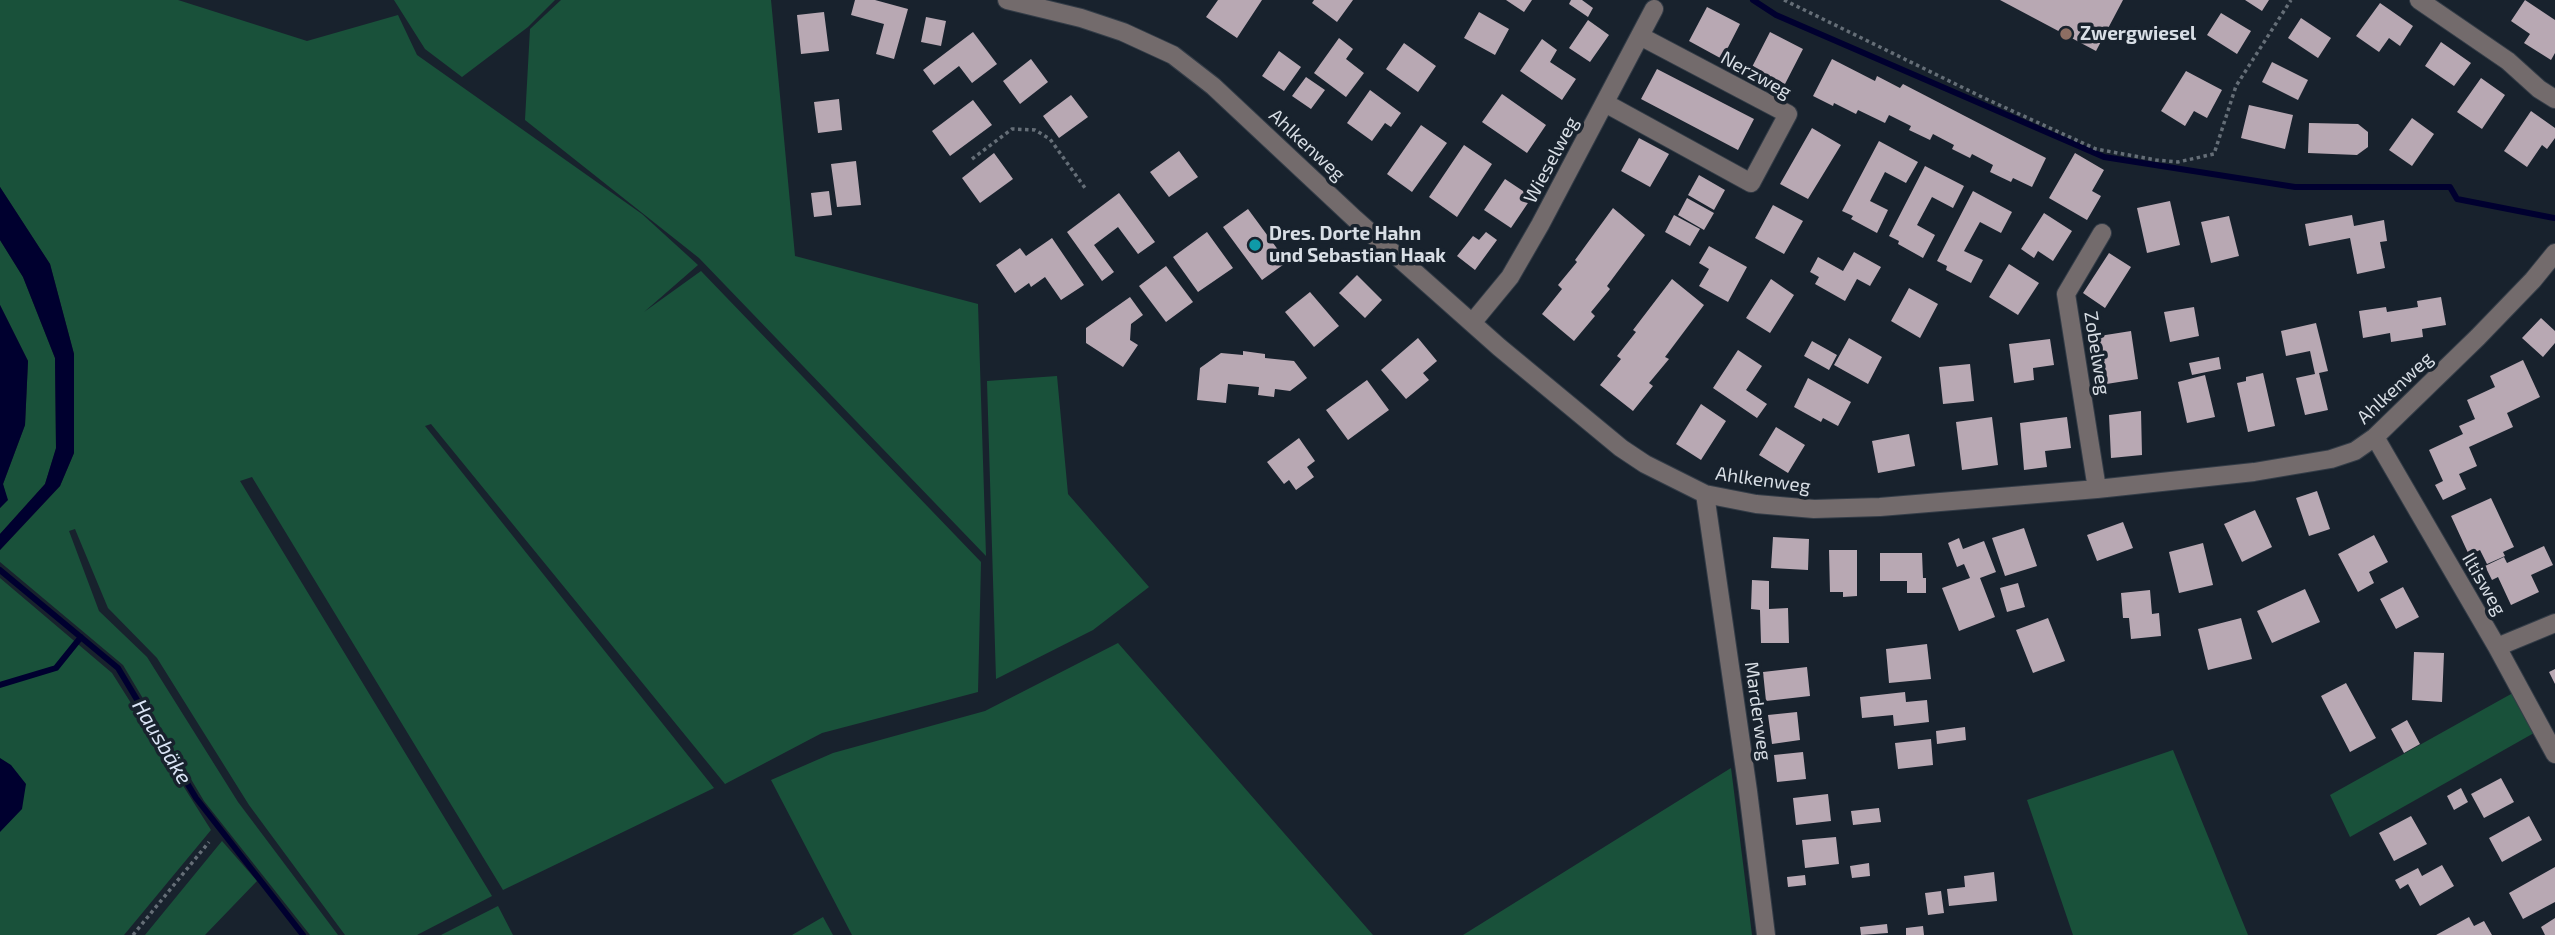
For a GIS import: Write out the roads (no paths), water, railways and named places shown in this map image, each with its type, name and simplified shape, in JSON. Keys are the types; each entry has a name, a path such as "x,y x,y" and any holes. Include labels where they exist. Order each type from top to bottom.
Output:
{"street":[{"name":"Ahlkenweg","path":"1007,0 1077,17 1123,32 1173,55 1213,86 1355,219 1472,323 1621,448 1645,464 1705,494 1756,504 1814,509 1880,507 2097,489 2254,472 2318,461 2355,451 2375,437 2478,337 2555,253"},
{"path":"2419,0 2508,61 2539,89 2555,99"},
{"name":"Wieselweg","path":"1472,323 1510,277 1654,9"},
{"name":"Nerzweg","path":"1605,103 1751,183 1788,114 1640,36"},
{"name":"Zobelweg","path":"2097,489 2066,294 2102,233"},
{"name":"Iltisweg","path":"2375,437 2497,647 2555,754"},
{"name":"Marderweg","path":"1705,494 1766,935"},
{"path":"2497,647 2555,623"}],"waterway":[{"path":"1753,0 1776,15 2104,157 2295,187 2450,187 2457,199 2554,218"},
{"name":"Hausbäke","path":"0,570 118,668 196,798 303,935"},
{"path":"0,685 56,668 81,637"}],"place":[{"name":"Zwergwiesel","path":"2066,34"},
{"name":"Dres. Dorte Hahn und Sebastian Haak","path":"1255,245"}]}
